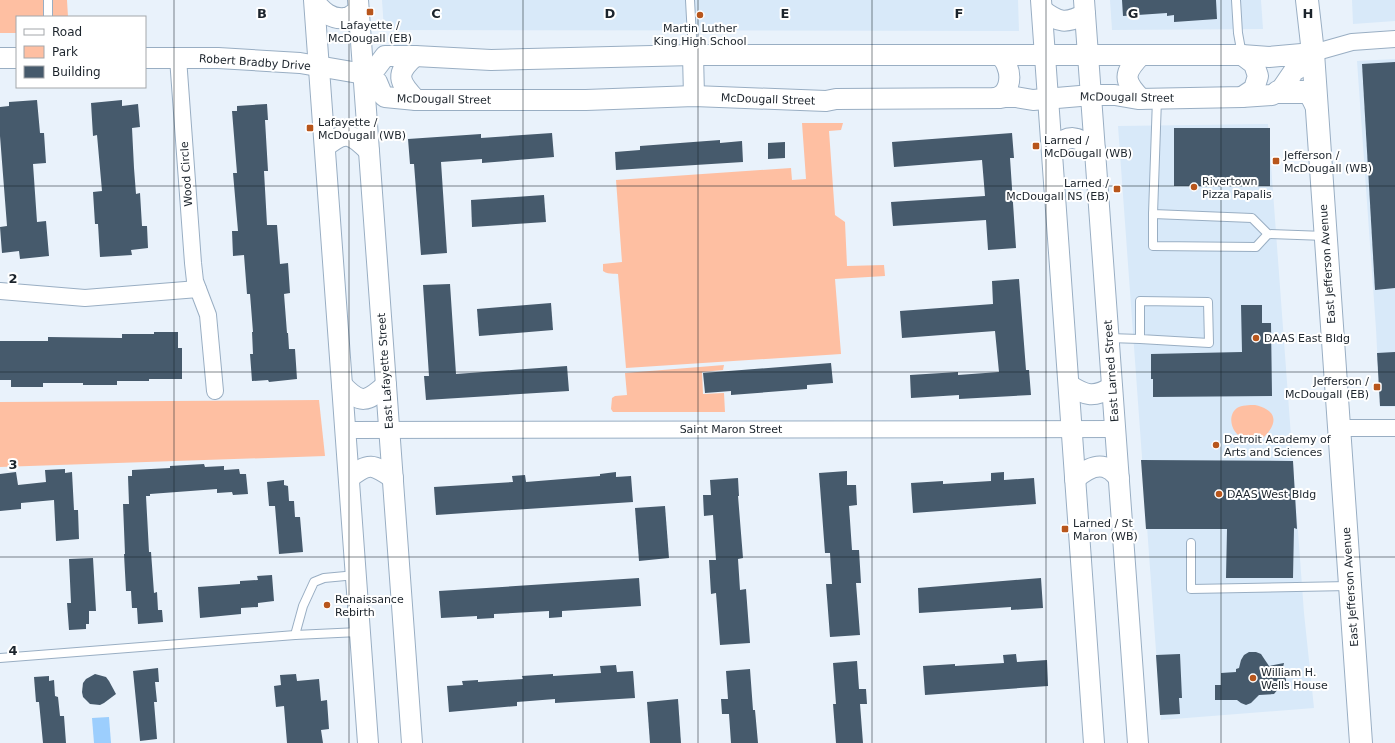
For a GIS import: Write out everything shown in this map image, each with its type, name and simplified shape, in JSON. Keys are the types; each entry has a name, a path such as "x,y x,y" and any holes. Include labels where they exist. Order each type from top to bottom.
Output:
{"main road":[{"name":"East Jefferson Avenue","path":"1307,0 1313,54 1361,743"},
{"path":"1278,92 1306,92 1312,97 1316,105"}],"street":[{"path":"314,1 323,12 334,18 345,18 358,5"},
{"path":"314,1 320,66 368,743"},
{"name":"East Lafayette Street","path":"358,5 412,743"},
{"path":"1041,5 1053,18 1063,21 1075,19 1085,7"},
{"path":"1041,5 1094,743"},
{"name":"East Larned Street","path":"1085,7 1138,743"},
{"path":"364,74 373,72 385,56 491,60 693,55 1242,55 1269,57 1313,54 1352,42 1395,39"},
{"path":"1278,92 1286,85 1294,71 1305,64 1313,54"},
{"path":"693,55 694,96"},
{"path":"995,98 1000,97 1004,93 1008,87 1010,77 1007,66 1000,55"},
{"path":"1141,55 1130,66 1127,77 1131,88 1149,99"},
{"path":"1242,55 1254,64 1258,76 1254,88 1242,97"},
{"path":"415,56 403,69 401,77 403,85 416,100"},
{"path":"0,58 16,58"},
{"name":"Robert Bradby Drive","path":"146,58 218,58 300,63 364,74"},
{"name":"Wood Circle","path":"178,58 193,263 198,289 208,315 215,391"},
{"name":"McDougall Street","path":"364,74 377,82 382,94 385,97 416,100 586,100 694,96 826,101 836,99 995,98 1010,96 1033,100 1092,95 1115,95 1149,99 1242,97 1272,95 1278,92"},
{"path":"325,148 337,137 349,135 358,139 369,151"},
{"path":"1052,148 1060,141 1073,137 1084,140 1095,149"},
{"path":"0,291 85,298 198,289"},
{"path":"342,385 352,395 360,399 370,397 386,384"},
{"path":"1068,385 1079,392 1090,395 1102,394 1112,387"},
{"path":"1339,428 1395,428"},
{"name":"Saint Maron Street","path":"346,430 1115,429"},
{"path":"349,478 363,467 371,466 382,470 393,478"},
{"path":"1075,480 1085,470 1099,466 1110,469 1119,478"}],"lane":[{"path":"48,0 48,16"},
{"path":"690,0 693,55"},
{"path":"1236,0 1238,33 1242,55"},
{"path":"1149,99 1153,246 1256,247 1268,234"},
{"path":"1152,214 1252,218 1268,234 1326,236"},
{"path":"1109,338 1208,343 1208,302 1140,301 1140,339"},
{"path":"1191,543 1191,589 1350,586"},
{"path":"295,635 303,606 314,582 324,578 356,575"},
{"path":"0,658 295,635 359,632"}],"shaded area":[{"name":"Martin Luther King High School","path":"382,0 1018,0 1019,31 384,30"},
{"path":"1110,0 1261,0 1263,29 1112,30"},
{"path":"1352,0 1395,0 1395,21 1353,24"},
{"path":"1395,59 1395,407 1380,407 1357,61"},
{"path":"1268,124 1304,613 1314,708 1161,720 1118,126"}],"green space":[{"path":"0,0 67,0 68,16 16,16 16,33 0,33"},
{"path":"802,123 843,123 841,130 829,131 835,215 845,222 847,266 884,265 885,276 835,279 841,354 626,368 618,274 603,271 603,264 622,262 616,180 791,168 792,180 806,179"},
{"path":"724,365 723,370 702,372 703,394 724,393 725,412 613,412 611,409 612,398 615,396 627,395 625,373"},
{"path":"319,400 325,456 0,467 0,402"},
{"path":"1255,405 1268,410 1273,418 1272,427 1263,438 1247,438 1240,436 1234,430 1232,425 1232,416 1237,408 1241,406"}],"water":[{"path":"109,717 111,743 94,743 92,718"}],"building":[{"path":"1122,0 1216,0 1217,19 1174,22 1174,15 1167,16 1167,13 1123,16"},
{"path":"1395,62 1395,288 1375,290 1362,64"},
{"path":"37,100 40,133 44,133 46,163 33,164 37,222 46,221 49,256 20,259 19,251 2,253 0,227 7,226 0,136 0,107 9,106 9,102"},
{"path":"122,100 122,106 138,104 140,127 132,128 134,168 136,194 140,193 142,226 147,226 148,248 131,250 132,255 100,257 98,224 95,224 93,192 102,191 97,135 93,136 91,103"},
{"path":"267,104 268,120 265,120 268,171 264,171 267,225 277,225 280,264 288,263 290,293 284,294 287,333 289,349 295,349 297,379 269,382 268,380 252,381 250,354 253,354 253,332 250,294 247,294 244,255 233,256 232,231 238,231 233,173 237,173 232,111 237,111 237,106"},
{"path":"1174,128 1270,128 1270,186 1174,186"},
{"path":"552,133 554,157 482,163 482,159 441,162 447,253 421,255 414,164 410,164 408,139 481,134 481,138"},
{"path":"1012,133 1014,158 1010,158 1016,248 988,250 986,220 893,226 891,202 985,196 982,160 894,167 892,142"},
{"path":"720,140 720,143 742,141 743,162 616,170 615,152 640,150 640,146"},
{"path":"785,142 785,158 768,159 768,143"},
{"path":"544,195 546,222 472,227 471,200"},
{"path":"1019,279 1026,370 1029,370 1031,395 959,399 959,395 911,398 910,375 958,372 958,375 999,372 995,331 902,338 900,311 993,304 992,281"},
{"path":"450,284 456,374 567,366 569,391 426,400 424,376 429,376 423,285"},
{"path":"551,303 553,330 479,336 477,309"},
{"name":"DAAS East Bldg","path":"1241,305 1262,305 1262,323 1271,323 1272,396 1153,397 1151,354 1242,352"},
{"path":"154,332 178,332 178,348 182,348 182,379 117,381 117,385 43,383 43,387 11,387 11,380 0,380 0,341 48,341 48,337 122,338 122,334 154,334"},
{"path":"1395,352 1395,406 1380,406 1377,353"},
{"path":"831,363 833,383 807,385 807,389 731,395 731,391 705,393 703,373"},
{"name":"DAAS West Bldg","path":"1141,460 1293,461 1297,529 1294,528 1293,578 1226,578 1227,529 1146,529"},
{"path":"204,464 205,467 224,466 224,470 239,469 240,474 246,474 248,494 233,495 232,492 217,493 217,489 150,494 150,496 146,496 149,552 151,552 154,593 157,592 158,610 162,610 163,622 138,624 137,608 132,608 131,591 126,591 123,504 129,504 128,476 132,476 132,470"},
{"path":"65,469 65,473 72,472 74,510 78,510 79,539 56,541 54,500 21,503 21,509 0,511 0,474 16,472 18,485 46,482 45,470"},
{"path":"847,471 847,485 856,485 857,505 849,506 852,550 859,550 861,583 856,583 860,635 830,637 826,584 832,584 830,553 825,553 819,473"},
{"path":"616,472 616,477 631,476 633,502 436,515 434,487 513,482 512,476 525,475 526,482 600,476 600,474"},
{"path":"1004,472 1004,480 1034,478 1036,504 913,513 911,483 943,481 943,484 991,481 991,473"},
{"path":"738,478 743,558 738,559 740,590 746,589 750,643 720,645 716,593 711,594 709,560 716,560 713,515 704,516 703,495 711,495 710,480"},
{"path":"284,480 284,485 288,486 289,501 294,501 295,517 300,517 303,552 279,554 275,506 269,506 267,482"},
{"path":"665,506 669,558 639,561 635,508"},
{"path":"93,558 96,611 89,611 89,624 86,624 86,629 69,630 67,603 71,603 69,559"},
{"path":"272,575 274,601 258,603 258,607 241,608 241,614 200,618 198,587 240,584 240,581 258,580 257,576"},
{"path":"639,578 641,606 562,611 562,617 549,618 549,611 494,614 494,618 477,619 477,616 441,618 439,591"},
{"path":"1041,578 1043,608 1011,610 1011,607 919,613 918,588"},
{"name":"William H. Wells House","path":"1249,652 1261,654 1269,666 1284,663 1282,672 1286,679 1286,685 1279,688 1274,694 1259,695 1251,703 1246,705 1237,700 1215,700 1215,685 1221,685 1221,673 1236,672 1236,669 1239,668 1244,655"},
{"path":"1016,654 1017,662 1047,660 1048,686 925,695 923,666 1004,663 1003,655"},
{"path":"1180,654 1182,698 1179,698 1180,714 1160,715 1156,655"},
{"path":"857,661 859,689 866,689 867,704 860,704 863,743 836,743 833,704 836,704 833,663"},
{"path":"616,665 617,672 633,671 635,698 555,703 555,699 517,702 517,706 449,712 447,686 463,685 462,681 478,680 478,682 523,679 522,676 601,673 600,666"},
{"path":"158,668 159,682 155,682 157,702 154,702 157,739 140,741 133,671"},
{"path":"750,669 753,710 755,710 758,743 731,743 729,714 722,714 721,699 728,699 726,671"},
{"path":"95,674 106,677 116,694 100,705 90,704 83,697 82,692 83,683 86,679"},
{"path":"296,674 297,681 319,679 321,701 327,700 329,729 321,730 323,743 287,743 284,706 276,707 274,686 281,685 280,675"},
{"path":"49,676 49,681 54,680 55,696 58,697 60,716 64,716 66,743 43,743 39,702 36,702 34,677"},
{"path":"678,699 681,743 650,743 647,702"}],"place":[{"name":"Lafayette / McDougall (EB)","path":"370,12"},
{"name":"Martin Luther King High School","path":"700,15"},
{"name":"Lafayette / McDougall (WB)","path":"310,128"},
{"name":"Larned / McDougall (WB)","path":"1036,146"},
{"name":"Jefferson / McDougall (WB)","path":"1276,161"},
{"name":"Rivertown Pizza Papalis","path":"1194,187"},
{"name":"Larned / McDougall NS (EB)","path":"1117,189"},
{"name":"DAAS East Bldg","path":"1256,338"},
{"name":"Jefferson / McDougall (EB)","path":"1377,387"},
{"name":"Detroit Academy of Arts and Sciences","path":"1216,445"},
{"name":"DAAS West Bldg","path":"1219,494"},
{"name":"Larned / St Maron (WB)","path":"1065,529"},
{"name":"Renaissance Rebirth","path":"327,605"},
{"name":"William H. Wells House","path":"1253,678"}]}
